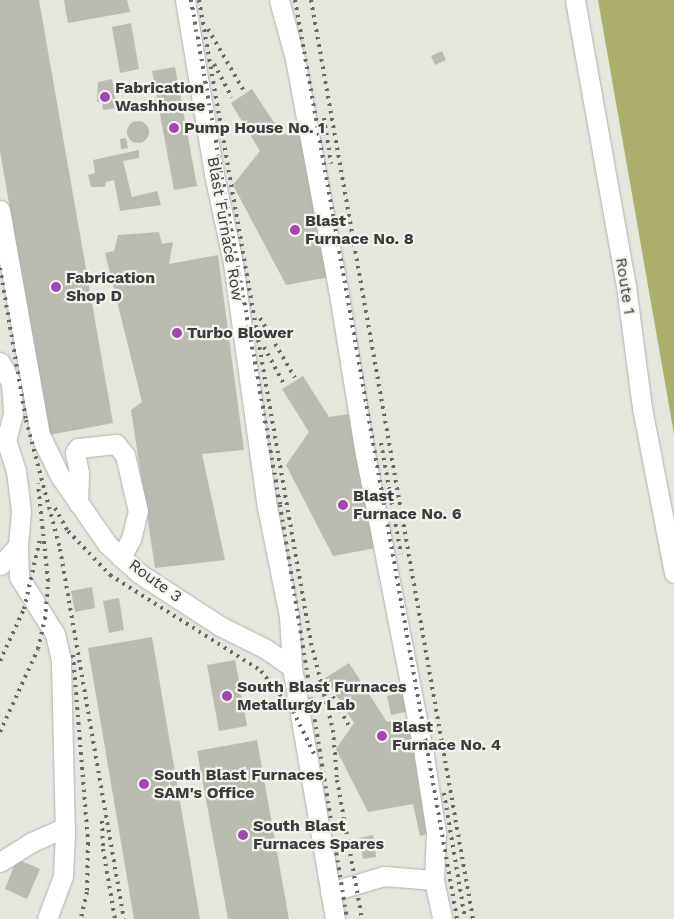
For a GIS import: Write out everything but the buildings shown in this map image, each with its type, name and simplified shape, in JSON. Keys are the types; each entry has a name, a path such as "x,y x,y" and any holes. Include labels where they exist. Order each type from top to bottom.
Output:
{"street":[{"name":"Blast Furnace Row","path":"185,0 214,174 233,263 267,506 289,616 292,667"},
{"path":"279,0 295,59 340,298 365,454 424,756 436,832 434,880 442,919"},
{"name":"Route 1","path":"574,0 626,286 642,408 674,573"},
{"name":"Route 3","path":"0,210 40,435 60,476 108,545 140,574 220,626 266,649 292,667"},
{"path":"0,362 10,383 13,414 6,440 16,471 21,511 18,546 19,577 55,634 61,661 65,827 63,876 47,919"},
{"path":"78,503 79,473 75,452 78,448 116,444 125,455 138,511 132,538 122,557"},
{"path":"0,565 18,546"},
{"path":"292,667 335,919"},
{"path":"0,862 32,842 65,827"},
{"path":"330,892 384,876 434,880"}],"shaded area":[{"path":"598,0 674,0 674,434"}],"railway":[{"path":"191,0 280,505 347,919"},
{"path":"199,0 311,643 333,730 337,780 362,919"},
{"path":"295,0 457,919"},
{"path":"311,0 473,919"},
{"path":"208,29 244,91"},
{"path":"214,64 232,98"},
{"path":"324,118 331,163"},
{"path":"0,268 26,420 60,549 124,919"},
{"path":"260,318 295,378"},
{"path":"264,347 285,386"},
{"path":"381,443 401,554"},
{"path":"0,732 38,649 45,619 48,581 38,484"},
{"path":"55,508 68,531 110,575 261,671 293,711 316,758"},
{"path":"0,661 24,609 40,539"},
{"path":"73,655 88,843 87,892 81,919"},
{"path":"329,690 349,726"},
{"path":"444,793 465,919"},
{"path":"102,821 103,849 115,919"}],"place":[{"name":"Fabrication Washhouse","path":"105,97"},
{"name":"Pump House No. 1","path":"174,128"},
{"name":"Blast Furnace No. 8","path":"295,230"},
{"name":"Fabrication Shop D","path":"56,287"},
{"name":"Turbo Blower","path":"177,333"},
{"name":"Blast Furnace No. 6","path":"343,505"},
{"name":"South Blast Furnaces Metallurgy Lab","path":"227,696"},
{"name":"Blast Furnace No. 4","path":"382,736"},
{"name":"South Blast Furnaces SAM's Office","path":"144,784"},
{"name":"South Blast Furnaces Spares","path":"243,835"}]}
